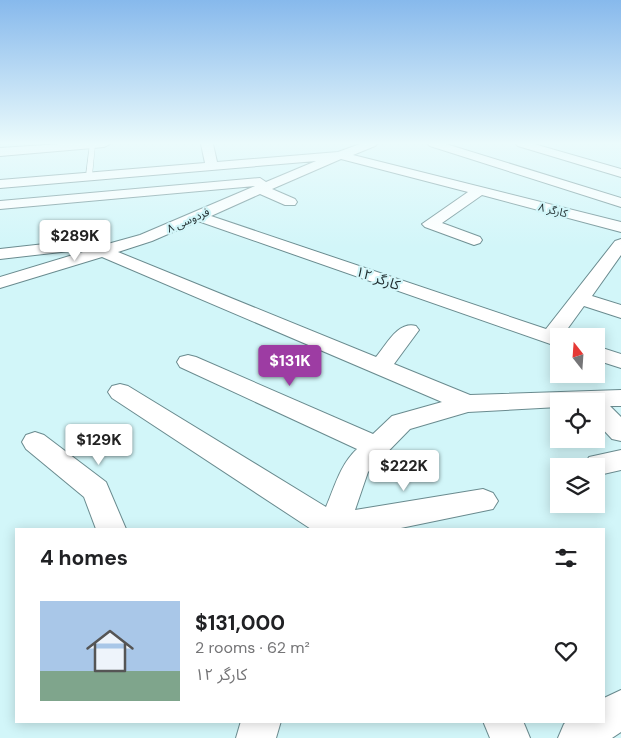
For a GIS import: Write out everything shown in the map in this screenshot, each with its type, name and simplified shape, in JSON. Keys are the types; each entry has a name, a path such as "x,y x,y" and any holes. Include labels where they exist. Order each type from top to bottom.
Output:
{"street":[{"path":"0,184 66,178"},
{"path":"65,199 71,178"},
{"path":"253,178 258,185 290,202"},
{"name":"فردوسی ۸","path":"0,283 146,238 197,216 258,185 284,178"},
{"name":"کارگر ۸","path":"437,178 621,227"},
{"path":"543,178 621,203"},
{"path":"0,205 258,185"},
{"path":"474,240 430,224 479,191"},
{"name":"کارگر ۱۲","path":"197,216 550,337"},
{"path":"0,254 146,238"},
{"path":"562,328 580,298 621,244"},
{"path":"104,252 468,404"},
{"path":"580,298 621,312"},
{"path":"380,367 409,330"},
{"path":"605,356 621,361"},
{"path":"188,362 376,447"},
{"path":"120,392 333,528 420,520 483,501"},
{"path":"605,400 621,398"},
{"path":"333,528 356,467 401,422 468,404 550,403"},
{"path":"605,416 621,432"},
{"path":"35,442 96,490 111,528"},
{"path":"605,720 621,710"},
{"path":"504,723 510,738"},
{"path":"578,738 600,723"}]}
